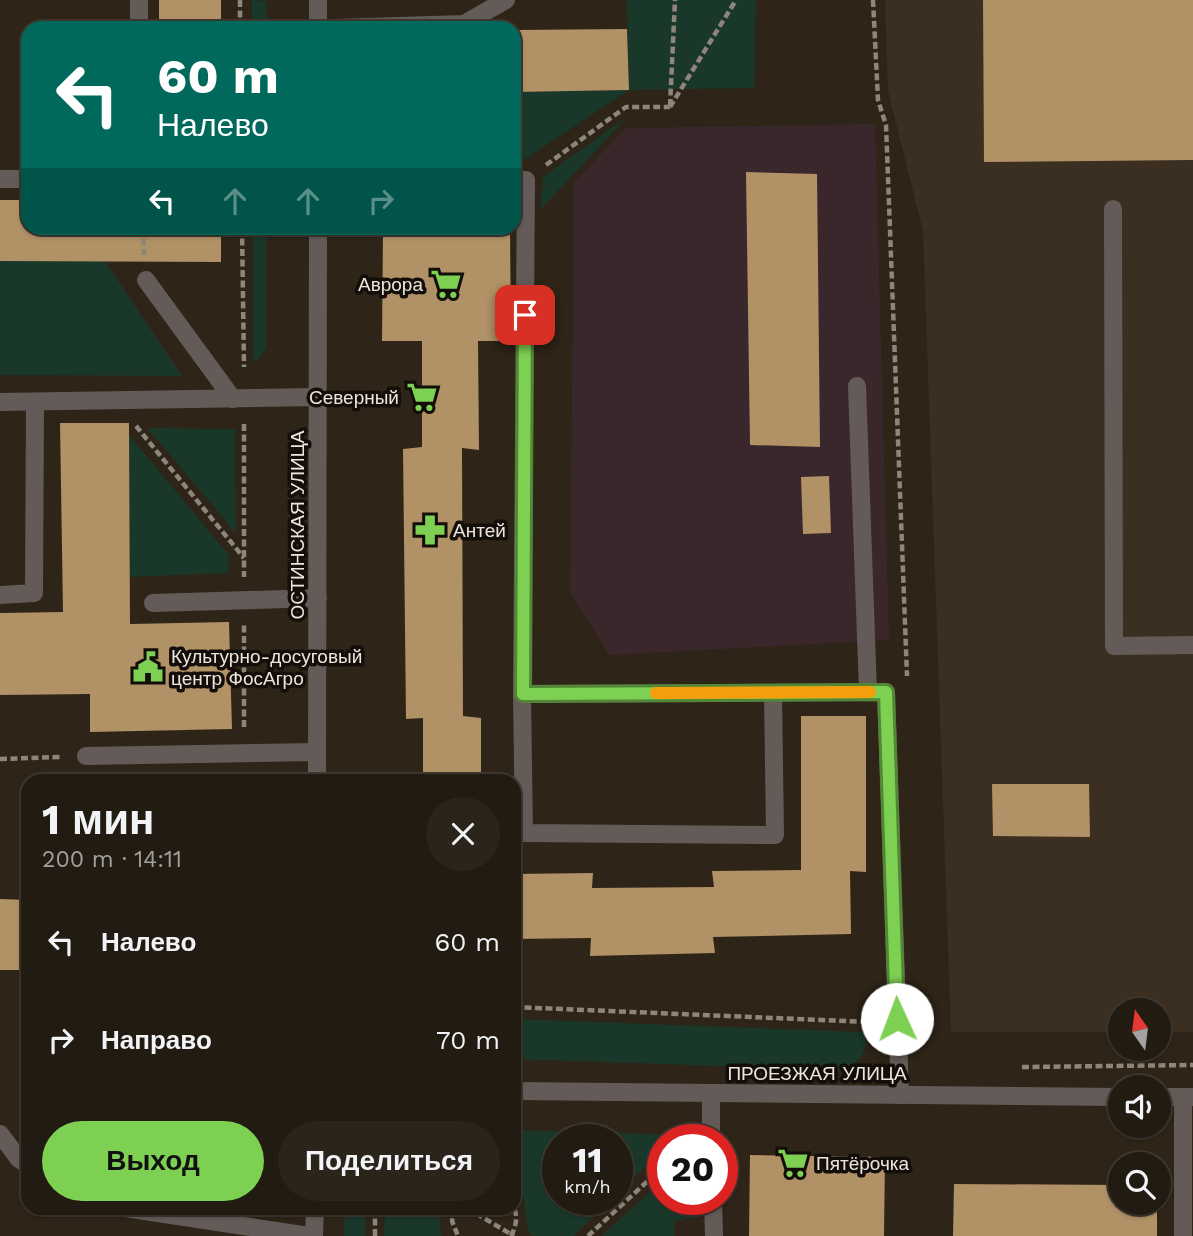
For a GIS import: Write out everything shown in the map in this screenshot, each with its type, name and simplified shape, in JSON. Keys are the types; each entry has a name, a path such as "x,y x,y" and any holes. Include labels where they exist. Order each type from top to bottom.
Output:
{"street":[{"path":"139,0 139,21"},
{"path":"318,0 318,21"},
{"path":"469,21 506,0"},
{"path":"0,179 21,179"},
{"path":"1113,209 1114,646 1193,645"},
{"name":"ОСТИНСКАЯ УЛИЦА","path":"317,774 318,235"},
{"path":"520,235 524,833 775,835 773,693"},
{"path":"146,280 239,399"},
{"path":"857,386 868,692"},
{"path":"0,402 318,397"},
{"path":"0,595 34,593 35,402"},
{"path":"153,603 318,598"},
{"path":"523,694 886,692 900,1095"},
{"path":"86,757 317,752"},
{"name":"ПРОЕЗЖАЯ УЛИЦА","path":"521,1091 1108,1097"},
{"path":"711,1093 711,1124"},
{"path":"1183,1236 1188,1097"},
{"path":"0,1134 21,1161"},
{"path":"172,1215 312,1236 314,1215"},
{"path":"713,1215 714,1236"}],"path":[{"path":"240,0 240,21"},
{"path":"670,107 675,0"},
{"path":"670,107 736,0"},
{"path":"873,0 878,100 886,125 908,680"},
{"path":"521,179 626,107 670,107"},
{"path":"239,399 242,235"},
{"path":"129,417 244,558"},
{"path":"0,759 86,757"},
{"path":"521,1007 869,1023"},
{"path":"1017,1067 1193,1065"},
{"path":"588,1236 647,1182"},
{"path":"375,1215 375,1236"},
{"path":"453,1215 452,1221 458,1236"},
{"path":"478,1215 512,1236 516,1215"}],"shaded area":[{"path":"885,0 1193,0 1193,1032 1171,1032 1171,998 1108,998 1108,1032 951,1032 923,231 888,91"},
{"path":"875,124 889,640 609,655 570,592 574,182 626,128"}],"green space":[{"path":"252,0 266,1 266,21 252,21"},
{"path":"627,0 756,0 754,88 629,90"},
{"path":"629,90 521,162 521,92"},
{"path":"628,116 541,209 543,177"},
{"path":"253,235 266,235 266,348 253,363"},
{"path":"0,261 105,261 182,376 0,375"},
{"path":"147,428 235,429 236,533"},
{"path":"129,435 229,555 228,573 130,577"},
{"path":"521,1019 866,1032 861,1057 839,1070 521,1059"},
{"path":"521,1130 542,1131 542,1215 595,1215 573,1236 534,1236 528,1232 521,1186"},
{"path":"633,1134 647,1134 647,1165 633,1179"},
{"path":"647,1194 647,1215 696,1215 696,1218 674,1221 674,1236 601,1236 624,1215 633,1215 633,1207"},
{"path":"344,1215 365,1215 365,1236 344,1236"},
{"path":"385,1215 440,1215 441,1236 384,1236"}],"building":[{"path":"159,0 221,0 221,21 159,21"},
{"path":"983,0 1193,0 1193,160 984,162"},
{"path":"627,29 629,90 521,92 521,30"},
{"path":"746,172 817,174 820,447 750,445"},
{"path":"0,200 21,200 21,235 221,235 221,262 0,261"},
{"path":"383,235 510,235 511,341 478,341 479,450 462,448 463,716 481,718 481,774 423,774 423,718 406,719 403,449 422,447 422,341 382,341"},
{"path":"60,423 129,423 130,624 229,622 232,729 90,732 90,694 0,695 0,613 63,612"},
{"path":"829,476 831,533 803,534 801,477"},
{"path":"801,716 866,716 866,872 850,871 851,934 713,937 715,953 590,956 591,938 521,939 521,874 593,873 592,888 714,887 712,871 801,870"},
{"path":"992,784 1089,784 1090,837 993,836"},
{"path":"0,899 21,900 21,970 0,970"},
{"path":"750,1155 885,1157 884,1236 749,1236"},
{"path":"954,1184 1108,1185 1108,1215 1157,1215 1157,1236 953,1236"}],"slow traffic":[{"path":"656,693 870,692"}],"place":[{"name":"Аврора","path":"446,284"},
{"name":"Северный","path":"422,397"},
{"name":"Антей","path":"430,530"},
{"name":"Культурно-досуговый центр ФосАгро","path":"148,667"},
{"name":"Пятёрочка","path":"793,1163"}],"route":[{"path":"525,315 523,694 886,692 897,1019"}]}
